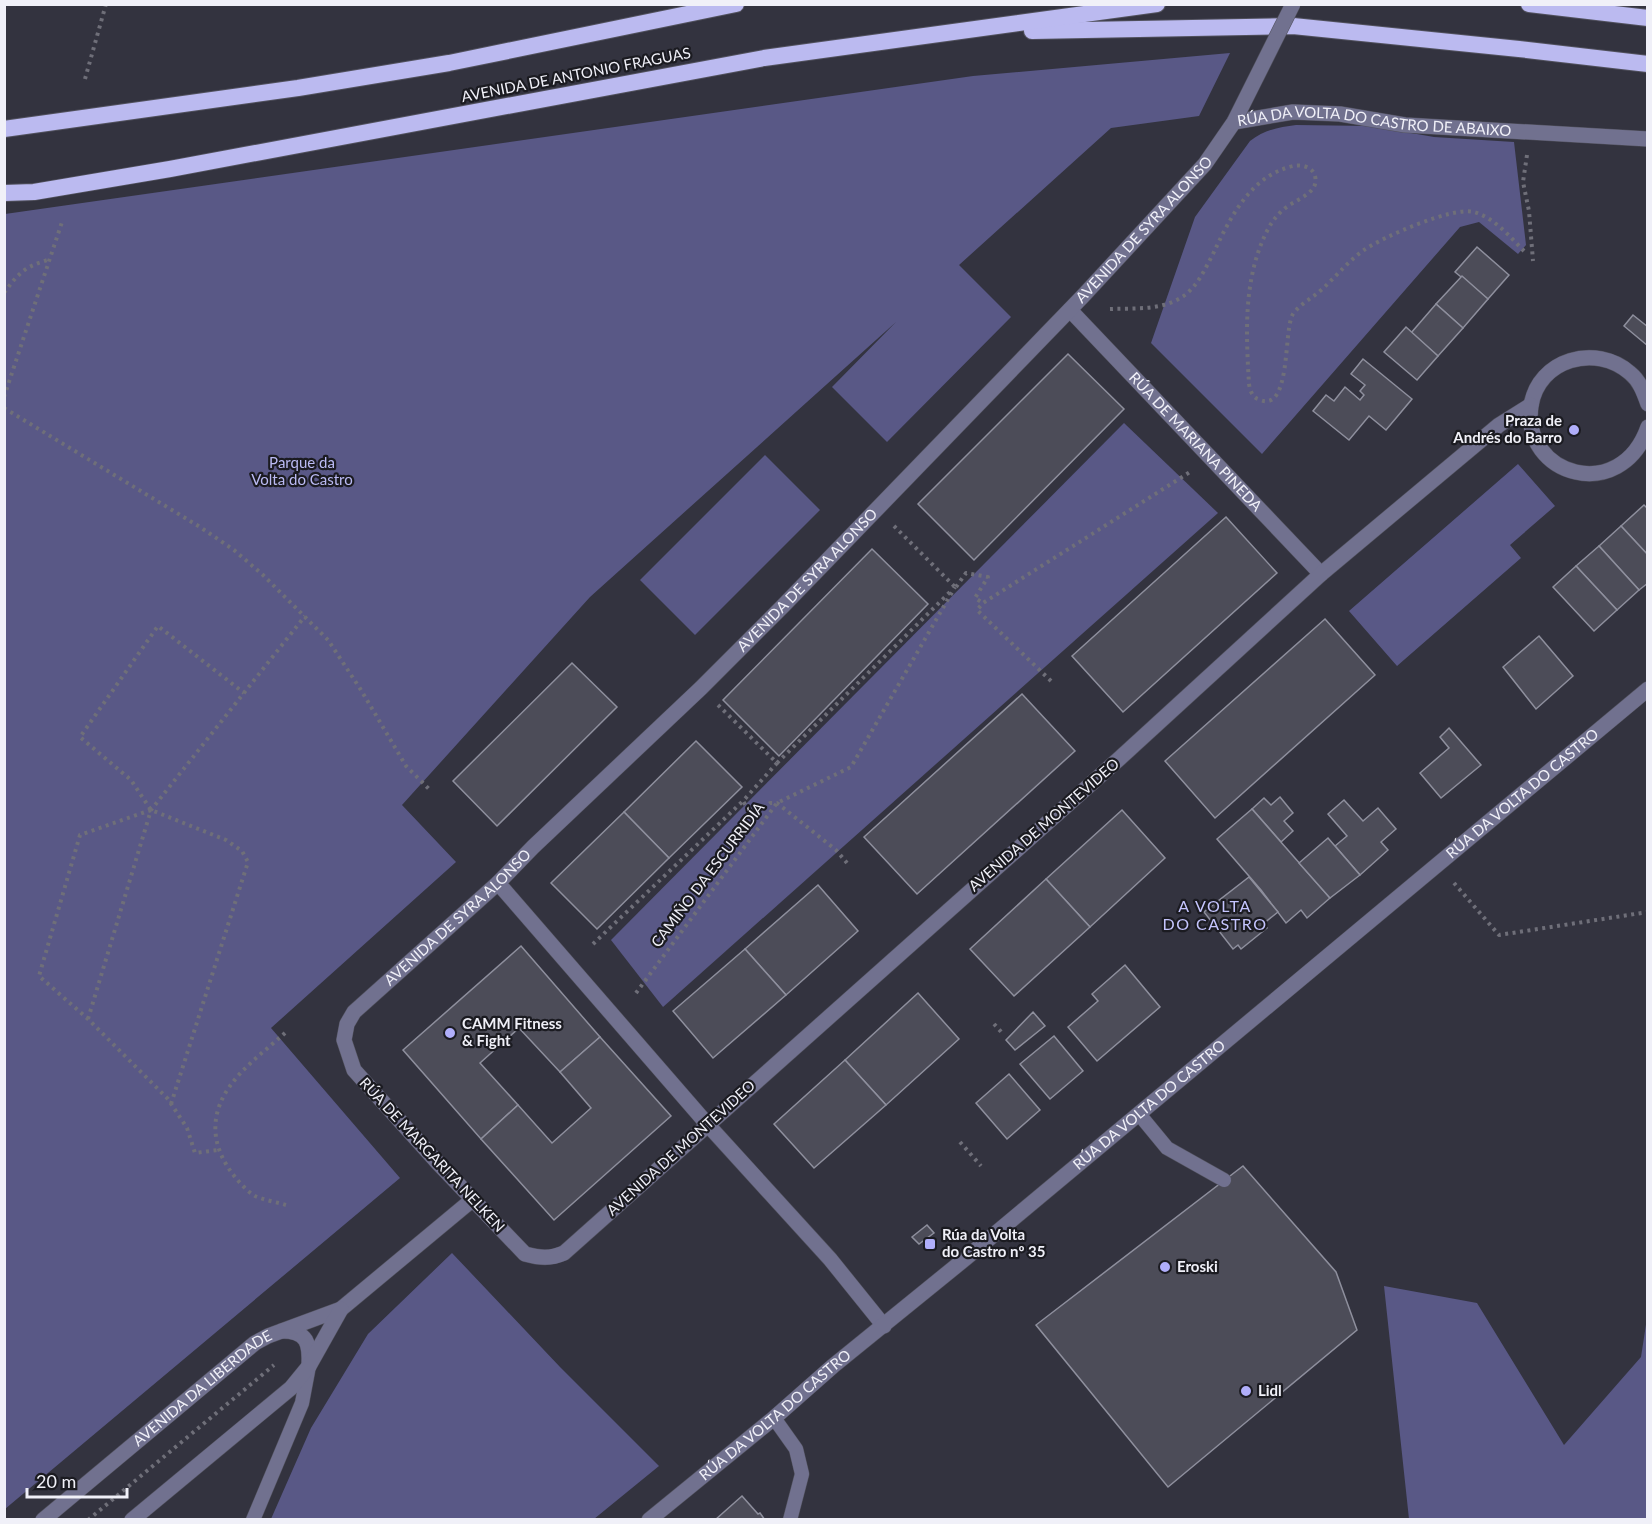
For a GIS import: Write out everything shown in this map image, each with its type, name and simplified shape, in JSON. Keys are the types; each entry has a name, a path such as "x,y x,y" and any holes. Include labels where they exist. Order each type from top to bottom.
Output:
{"highway":[{"path":"4,129 298,88 449,63 736,4"},
{"name":"AVENIDA DE ANTONIO FRAGUAS","path":"4,193 34,192 170,169 764,58 1157,4"},
{"path":"1528,4 1647,18"},
{"path":"959,33 1293,26 1647,64"}],"street":[{"name":"RÚA DA VOLTA DO CASTRO DE ABAIXO","path":"1234,122 1293,4"},
{"name":"RÚA DA VOLTA DO CASTRO DE ABAIXO","path":"1234,122 1293,111 1340,114 1405,125 1647,139"},
{"name":"AVENIDA DE SYRA ALONSO","path":"354,1012 498,883 717,672 1070,310 1205,164 1234,122"},
{"name":"RÚA DE MARIANA PINEDA","path":"1070,310 1321,574"},
{"path":"1647,404 1643,389 1632,374 1617,363 1599,357 1581,357 1563,362 1548,373 1537,388 1531,405 1531,424 1537,441 1548,456 1562,468 1580,473 1598,474 1616,468 1631,458 1642,442 1647,427"},
{"name":"AVENIDA DE MONTEVIDEO","path":"564,1253 1120,758 1321,574 1499,425 1531,405"},
{"name":"RÚA DA VOLTA DO CASTRO","path":"649,1520 1647,689"},
{"path":"498,883 708,1125 830,1259 884,1326"},
{"name":"RÚA DE MARGARITA NELKEN","path":"354,1012 347,1024 344,1040 354,1070 472,1200 525,1254 547,1258 564,1253"},
{"name":"AVENIDA DA LIBERDADE","path":"43,1520 255,1343 342,1309 472,1200"},
{"name":"AVENIDA DA LIBERDADE","path":"132,1520 291,1388 309,1366 342,1309"},
{"name":"AVENIDA DA LIBERDADE","path":"282,1331 301,1334 310,1349 309,1366"}],"lane":[{"path":"1139,1114 1167,1148 1224,1180"},
{"path":"253,1520 302,1403 309,1366"},
{"path":"774,1418 796,1449 802,1474 790,1520"}],"path":[{"path":"85,79 106,4"},
{"path":"1530,134 1523,182 1529,211 1533,261"},
{"path":"1110,309 1160,307 1184,296 1202,275 1224,231 1248,194 1259,182 1275,172 1295,165 1305,166 1313,171 1316,178 1315,186 1310,193 1285,208 1272,222 1257,258 1248,304 1246,325 1249,384 1251,393 1257,399 1265,401 1273,399 1280,391 1284,377 1288,328 1296,310 1348,263 1379,240 1451,213 1474,212 1500,227 1524,251"},
{"path":"4,398 62,222"},
{"path":"4,293 14,279 29,265 51,259"},
{"path":"4,408 200,527 234,550 263,575 328,640 345,664 406,766 429,789"},
{"path":"1051,681 977,610 983,603 1191,472"},
{"path":"891,523 956,587"},
{"path":"593,944 743,801 777,763 956,587 966,573 988,577 975,598 983,603"},
{"name":"CAMIÑO DA ESCURRIDÍA","path":"636,993 777,803 851,767 956,587"},
{"path":"88,1019 151,810 305,616"},
{"path":"171,1104 248,862 242,851 226,840 151,810 131,780 80,737 158,627 244,693"},
{"path":"716,703 777,763"},
{"path":"743,801 752,816 770,803 777,803 836,850 847,863"},
{"path":"151,810 80,835 39,976 88,1019 171,1104 187,1128 195,1153 218,1150"},
{"path":"1438,864 1499,935 1647,912"},
{"path":"994,1024 1004,1035"},
{"path":"285,1033 238,1076 226,1092 219,1107 215,1143 222,1161 253,1195 286,1205"},
{"path":"960,1142 981,1166"},
{"path":"88,1520 274,1365"}],"green space":[{"name":"Parque da Volta do Castro","path":"1230,53 1199,116 1111,128 959,265 1011,317 887,442 832,387 896,322 590,597 402,805 456,862 271,1028 400,1178 5,1509 5,214 973,76"},
{"path":"1296,125 1371,126 1434,137 1514,142 1526,245 1518,254 1479,222 1460,227 1262,454 1151,343 1195,217 1250,141 1272,130"},
{"path":"1124,423 1218,513 663,1007 611,940"},
{"path":"765,455 820,510 695,635 640,580"},
{"path":"1518,464 1555,506 1510,545 1521,558 1397,666 1349,611"},
{"path":"452,1253 560,1367 659,1466 594,1519 271,1519 311,1428 368,1334"},
{"path":"1384,1286 1477,1303 1564,1445 1641,1357 1647,1318 1647,1519 1409,1519"}],"building":[{"path":"1477,247 1509,275 1488,299 1455,272"},
{"path":"1462,276 1488,299 1463,328 1436,304"},
{"path":"1436,304 1463,328 1438,356 1411,333"},
{"path":"1633,315 1648,327 1648,346 1624,326"},
{"path":"1406,327 1438,356 1417,380 1384,352"},
{"path":"1068,354 1124,409 974,560 918,504"},
{"path":"1363,359 1412,399 1386,430 1369,416 1349,440 1313,411 1326,395 1334,401 1345,387 1360,400 1364,395 1360,391 1365,385 1351,374"},
{"path":"1644,505 1648,509 1648,555 1621,526"},
{"path":"1226,517 1277,573 1123,712 1072,656"},
{"path":"1621,526 1648,555 1648,583 1639,590 1599,546"},
{"path":"1599,546 1639,590 1617,610 1576,566"},
{"path":"872,549 928,604 779,756 723,700"},
{"path":"1576,566 1617,610 1594,631 1553,587"},
{"path":"1325,619 1375,675 1215,818 1165,761"},
{"path":"1539,636 1573,676 1536,709 1503,667"},
{"path":"572,663 617,707 497,826 453,781"},
{"path":"1022,694 1075,751 917,894 864,837"},
{"path":"1449,728 1481,765 1441,798 1420,773 1449,748 1440,737"},
{"path":"696,741 742,787 669,858 624,812"},
{"path":"1280,797 1293,813 1284,821 1293,831 1281,842 1252,809 1264,798 1271,805"},
{"path":"1344,800 1363,821 1378,808 1396,829 1381,842 1388,850 1360,875 1335,846 1347,836 1328,814"},
{"path":"1252,809 1330,898 1307,918 1301,910 1286,923 1217,839"},
{"path":"1122,810 1165,858 1090,927 1046,879"},
{"path":"624,812 669,858 597,929 551,883"},
{"path":"1328,838 1360,875 1330,898 1299,863"},
{"path":"1249,877 1278,912 1263,924 1267,928 1241,949 1238,945 1233,949 1204,912"},
{"path":"1046,879 1090,927 1014,996 970,949"},
{"path":"818,885 858,931 786,995 745,949"},
{"path":"521,946 600,1037 560,1072 519,1028 480,1063 518,1105 481,1139 403,1050"},
{"path":"745,949 786,995 713,1058 673,1011"},
{"path":"1125,965 1160,1007 1097,1061 1068,1027 1098,1001 1092,994"},
{"path":"918,993 959,1039 886,1105 845,1060"},
{"path":"1033,1012 1045,1026 1015,1050 1006,1040"},
{"path":"1054,1036 1083,1071 1050,1099 1020,1064"},
{"path":"600,1037 671,1116 554,1220 481,1139 518,1105 552,1143 591,1108 560,1072"},
{"path":"845,1060 886,1105 814,1168 774,1124"},
{"path":"1009,1074 1040,1110 1007,1139 976,1103"},
{"path":"1243,1166 1336,1272 1357,1330 1168,1487 1036,1325"},
{"path":"927,1225 934,1233 919,1244 912,1237"},
{"path":"742,1496 765,1520 715,1520"}],"place":[{"name":"Praza de Andrés do Barro","path":"1574,430"},
{"name":"CAMM Fitness & Fight","path":"450,1033"},
{"name":"Rúa da Volta do Castro nº 35","path":"930,1244"},
{"name":"Eroski","path":"1165,1267"},
{"name":"Lidl","path":"1246,1391"}],"district":[{"name":"A VOLTA DO CASTRO","path":"1215,915"}]}
